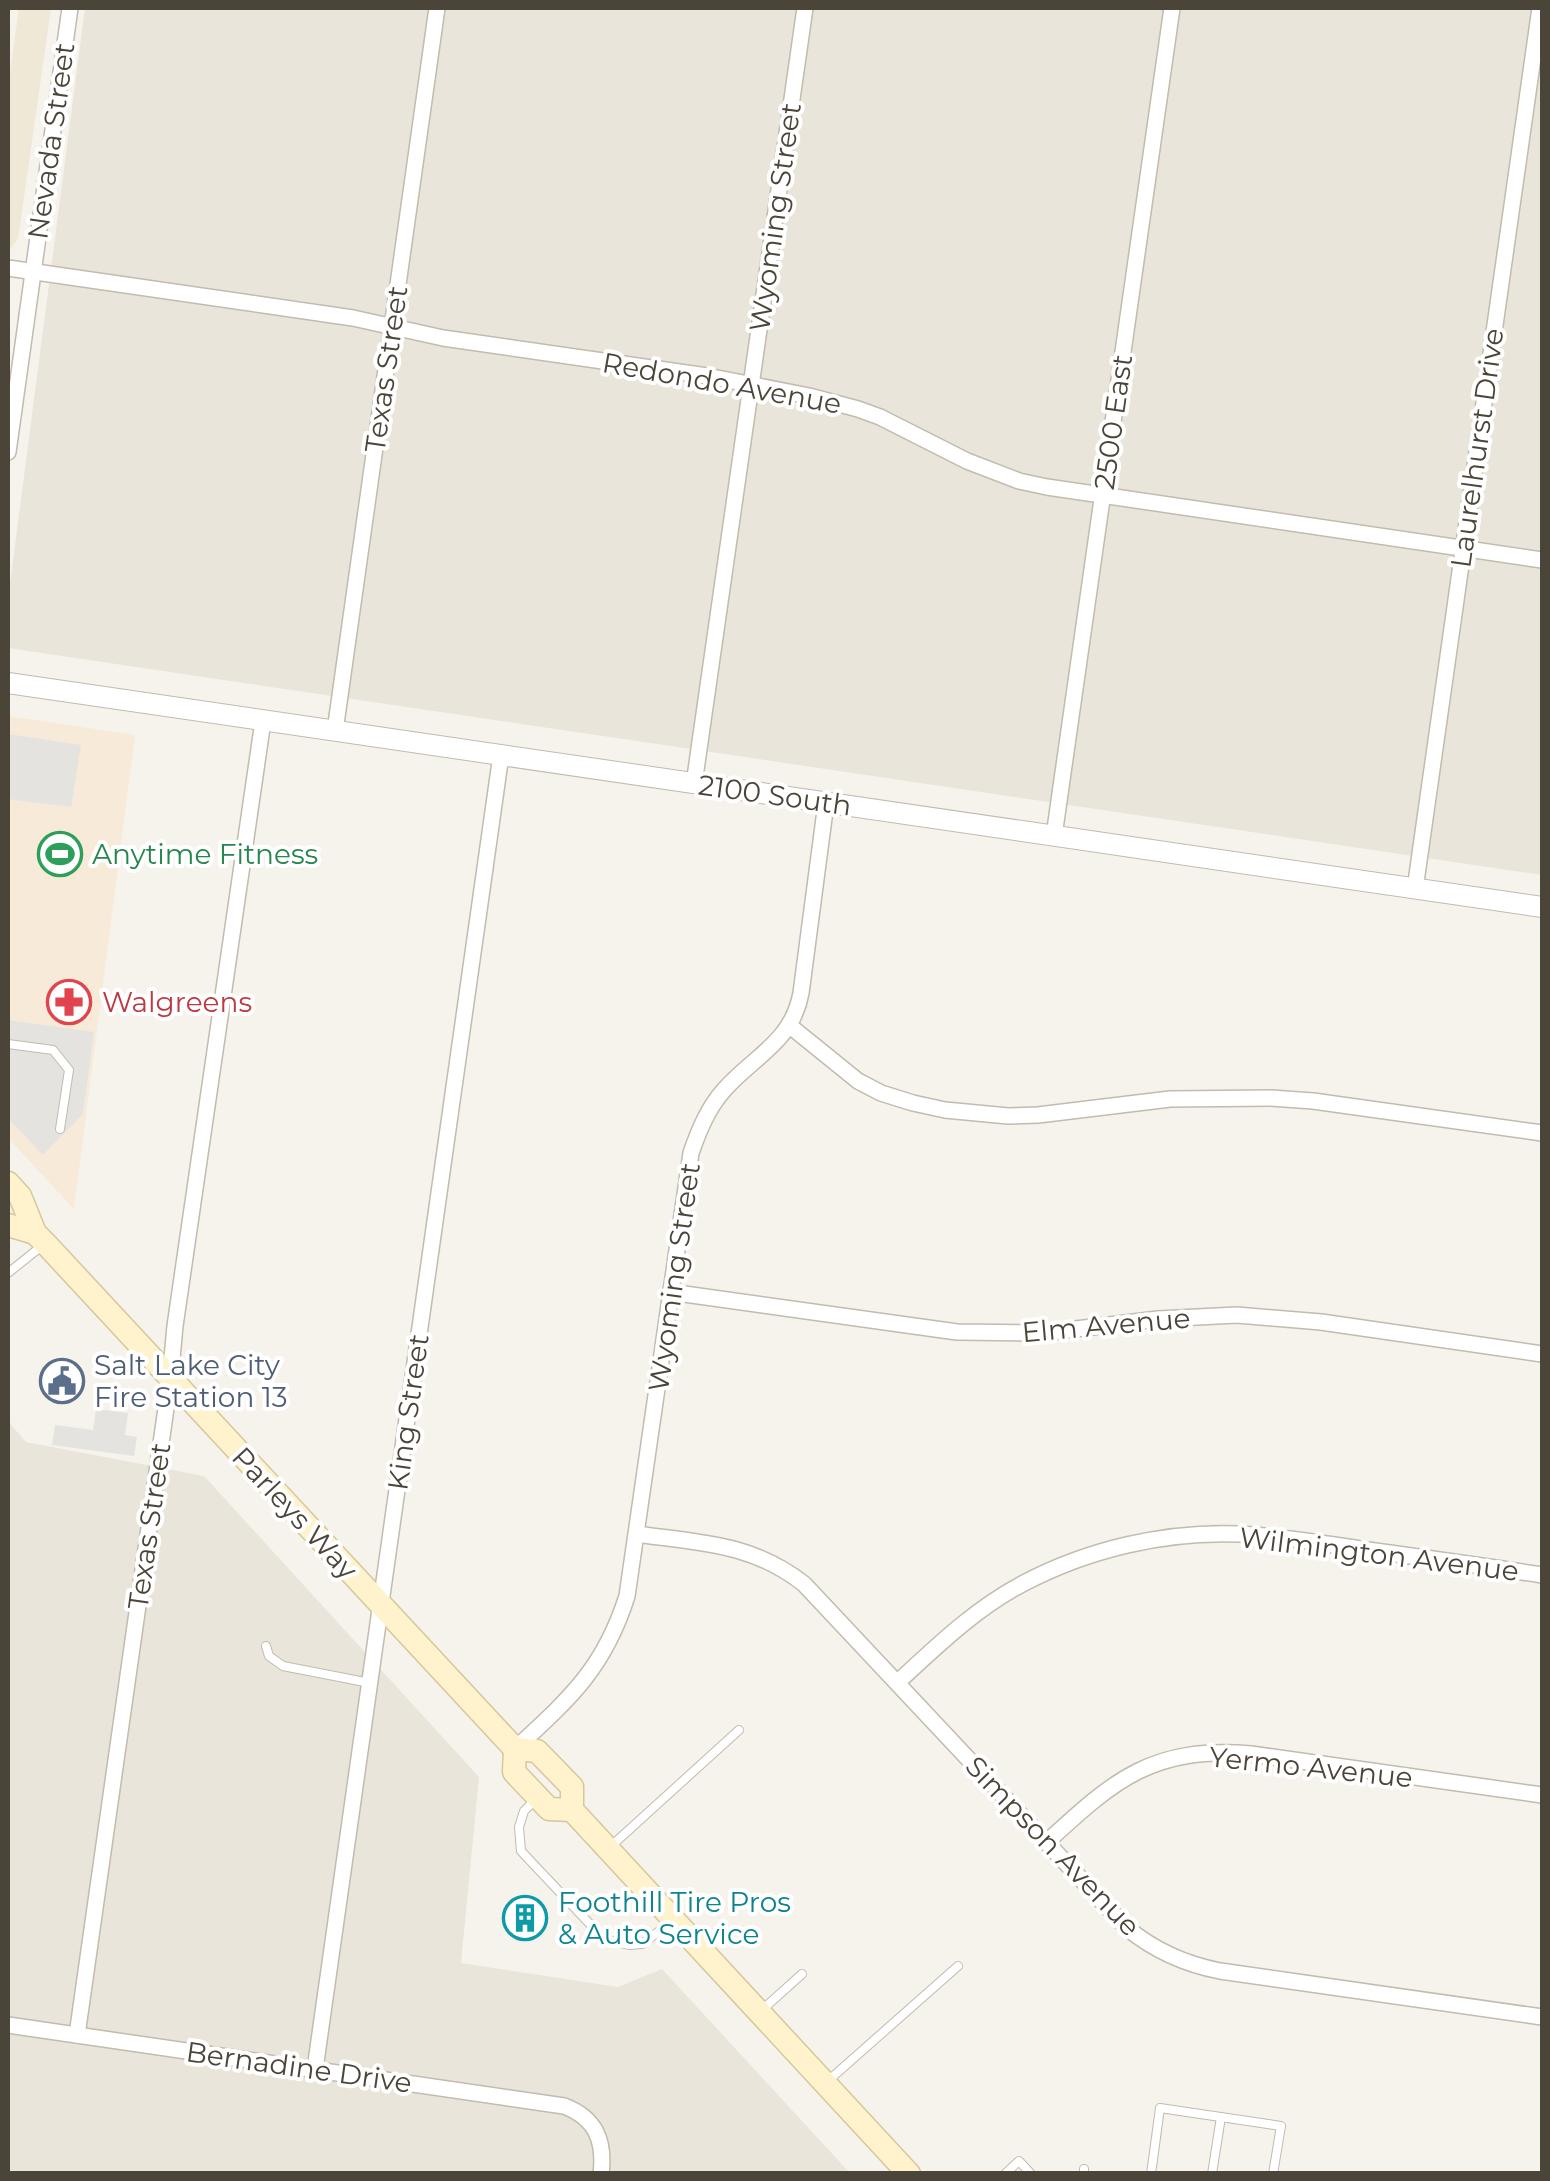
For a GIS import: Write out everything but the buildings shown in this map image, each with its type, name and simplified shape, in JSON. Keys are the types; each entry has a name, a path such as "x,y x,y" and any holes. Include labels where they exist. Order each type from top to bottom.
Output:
{"main road":[{"name":"Parleys Way","path":"8,1183 20,1196 40,1238 170,1380 515,1749 537,1751 572,1787 572,1810 826,2083 898,2170"},
{"path":"8,1225 40,1238"},
{"name":"Parleys Way","path":"515,1749 514,1772 549,1809 572,1810"}],"street":[{"name":"Nevada Street","path":"8,452 70,8"},
{"name":"Texas Street","path":"334,731 437,8"},
{"name":"Wyoming Street","path":"694,784 805,8"},
{"name":"2500 East","path":"1054,836 1172,8"},
{"name":"Laurelhurst Drive","path":"1415,889 1535,87 1540,8"},
{"name":"Redondo Avenue","path":"8,268 354,318 442,338 751,385 858,409 967,461 1047,488 1542,560"},
{"name":"2100 South","path":"8,683 1542,908"},
{"name":"Texas Street","path":"77,2035 263,720"},
{"name":"King Street","path":"315,2070 502,756"},
{"name":"Wyoming Street","path":"515,1749 579,1688 608,1646 628,1596 687,1172 708,1111 722,1092 790,1026 801,993 826,803"},
{"path":"790,1026 858,1081 913,1104 945,1110 1023,1115 1170,1099 1272,1098 1542,1133"},
{"name":"Elm Avenue","path":"670,1292 957,1332 1044,1333 1158,1318 1237,1315 1321,1322 1542,1354"},
{"name":"Simpson Avenue","path":"637,1534 737,1548 789,1572 818,1597 1127,1928 1155,1948 1186,1963 1220,1971 1542,2017"},
{"name":"Wilmington Avenue","path":"898,1682 947,1635 1024,1583 1078,1559 1167,1537 1274,1537 1542,1574"},
{"name":"Yermo Avenue","path":"1047,1842 1105,1789 1124,1778 1164,1761 1205,1753 1251,1754 1542,1796"},
{"name":"Bernadine Drive","path":"8,2025 555,2104 588,2120 602,2146 601,2174"}],"lane":[{"path":"8,1044 53,1050 69,1070 60,1130"},
{"path":"8,1273 40,1238"},
{"path":"266,1646 269,1656 283,1666 370,1683"},
{"path":"608,1849 740,1730"},
{"path":"538,1797 524,1811 519,1826 520,1851 604,1939 642,1944 674,1920"},
{"path":"826,2083 958,1966"},
{"path":"760,2012 802,1974"},
{"path":"1151,2174 1160,2108 1280,2126 1273,2174"},
{"path":"1212,2174 1221,2118"},
{"path":"1005,2174 1018,2160 1031,2174"}],"shaded area":[{"path":"19,8 51,8 18,239 8,251 8,86"},
{"path":"85,8 1542,8 1542,875 8,648 8,599"},
{"path":"8,716 135,735 74,1209 8,1138"},
{"path":"8,734 81,745 71,807 8,799"},
{"path":"8,1020 94,1032 83,1114 43,1155 8,1118"},
{"path":"96,1409 128,1413 125,1435 137,1437 134,1456 52,1445 55,1425 93,1430"},
{"path":"8,1421 26,1442 204,1476 479,1777 461,1963 618,1987 662,1969 850,2173 8,2173"}],"place":[{"name":"Anytime Fitness","path":"60,854"},
{"name":"Walgreens","path":"69,1002"},
{"name":"Salt Lake City Fire Station 13","path":"62,1381"},
{"name":"Foothill Tire Pros & Auto Service","path":"525,1918"}]}
